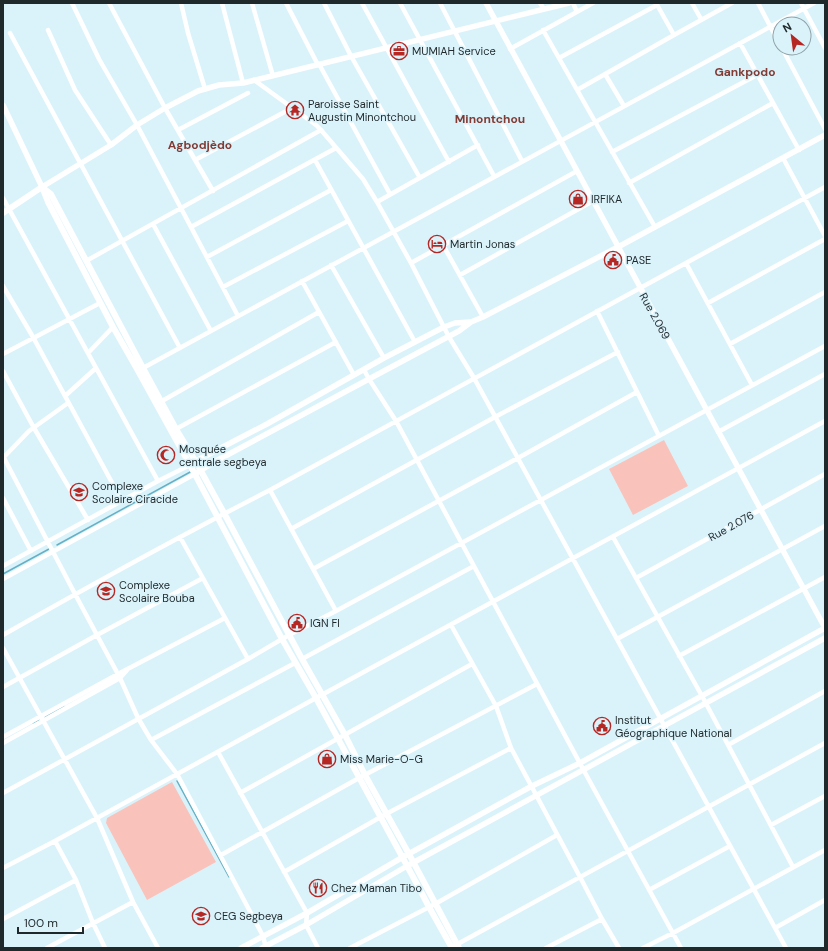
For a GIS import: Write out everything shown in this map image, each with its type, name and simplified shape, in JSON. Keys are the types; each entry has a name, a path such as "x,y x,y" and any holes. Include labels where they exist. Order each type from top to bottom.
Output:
{"main road":[{"path":"3,213 42,187"},
{"path":"42,187 51,194 162,401 193,463"},
{"path":"42,187 48,202 113,327 198,472 224,513 302,659 338,738 362,776 406,856 413,862 435,904 454,947"},
{"path":"198,472 217,517 282,639 295,662 345,735 362,776"},
{"path":"406,856 407,866 428,907 454,947"}],"street":[{"path":"72,3 99,59 137,126 238,316"},
{"path":"109,3 165,108 212,191"},
{"path":"181,3 204,89"},
{"path":"222,3 243,83"},
{"path":"252,3 273,76"},
{"path":"286,3 390,194"},
{"path":"324,3 351,56 420,178"},
{"path":"362,3 449,162"},
{"path":"400,3 494,176"},
{"path":"440,3 522,162"},
{"name":"Rue 2.069","path":"486,3 825,628"},
{"path":"540,3 544,9"},
{"path":"3,105 42,187 111,145 165,108 198,91 219,85 243,83 273,76 569,3"},
{"path":"573,3 577,12"},
{"path":"510,49 593,3"},
{"path":"692,3 701,19"},
{"path":"577,90 731,3"},
{"path":"758,3 772,31"},
{"path":"801,3 825,48"},
{"path":"143,368 814,3"},
{"path":"559,58 656,4 674,35"},
{"path":"48,30 75,90 111,145"},
{"path":"544,30 655,227"},
{"path":"10,33 180,348"},
{"path":"740,43 799,150"},
{"path":"786,56 825,129"},
{"path":"605,74 624,106"},
{"path":"612,152 757,75"},
{"path":"254,80 321,130 363,179 394,231 449,337 474,378 786,948"},
{"path":"178,130 248,93"},
{"path":"629,182 773,103"},
{"path":"195,160 292,108"},
{"path":"86,261 321,130"},
{"path":"3,579 216,461 449,337 471,322 618,247 825,135"},
{"path":"377,202 478,146"},
{"path":"191,227 336,148"},
{"path":"708,303 825,237 783,158"},
{"path":"315,160 414,342"},
{"path":"411,262 577,172"},
{"path":"3,635 75,594 224,513 270,490 825,187"},
{"path":"207,257 331,190"},
{"path":"3,198 158,481"},
{"path":"460,275 593,201"},
{"path":"223,287 348,221"},
{"path":"153,224 211,331"},
{"path":"443,245 483,317"},
{"path":"686,264 752,385"},
{"path":"331,265 384,358"},
{"path":"302,281 354,375"},
{"path":"3,286 33,337 122,501"},
{"path":"730,344 825,292"},
{"path":"3,354 100,303"},
{"path":"597,311 659,436"},
{"path":"162,401 319,312"},
{"path":"3,566 158,481 267,424 414,342 455,322 471,322"},
{"path":"88,353 113,327"},
{"path":"176,429 336,342"},
{"path":"3,792 248,660 289,635 825,346"},
{"path":"291,529 495,417 618,352"},
{"path":"64,396 96,368"},
{"path":"364,370 396,421 681,948"},
{"path":"3,371 34,428 88,520"},
{"path":"718,432 825,374"},
{"path":"313,569 637,392"},
{"path":"68,403 30,431 3,457 118,674 138,718 151,740 177,774 221,855 263,936 265,947 306,925 413,862 825,638"},
{"path":"3,868 825,421"},
{"name":"Rue 2.076","path":"636,578 825,474"},
{"path":"270,490 336,611"},
{"path":"3,498 30,551"},
{"path":"617,640 825,526"},
{"path":"180,537 248,660"},
{"path":"613,537 702,696 793,867"},
{"path":"302,659 474,566"},
{"path":"680,656 825,577"},
{"path":"3,687 203,578"},
{"path":"3,743 42,718 128,668 225,618"},
{"path":"452,625 496,706 511,748 619,948"},
{"path":"241,948 532,786 580,763 825,628"},
{"path":"3,648 97,818 133,902 158,948"},
{"path":"151,740 295,662"},
{"path":"240,793 472,664"},
{"path":"3,737 120,678 128,668"},
{"path":"221,855 362,776 537,684"},
{"path":"728,745 825,691"},
{"path":"454,947 825,743"},
{"path":"284,872 384,816 511,748"},
{"path":"218,752 306,912 306,925 318,948"},
{"path":"771,825 825,796"},
{"path":"350,948 435,904 557,835"},
{"path":"55,841 76,880 93,923 105,948"},
{"path":"649,890 730,846"},
{"path":"643,948 825,850"},
{"path":"3,919 76,880"},
{"path":"775,928 825,900"},
{"path":"47,948 133,902"},
{"path":"546,948 602,918"}],"shaded area":[{"path":"664,440 688,486 633,515 609,469"},
{"path":"172,782 216,862 147,900 106,823 107,818"}],"waterway":[{"path":"57,545 192,471"},
{"path":"3,574 49,549"},
{"path":"45,717 64,706"},
{"path":"33,723 39,720"},
{"path":"177,781 229,877"}],"place":[{"name":"MUMIAH Service","path":"399,51"},
{"name":"Paroisse Saint Augustin Minontchou","path":"295,110"},
{"name":"IRFIKA","path":"578,199"},
{"name":"Martin Jonas","path":"437,244"},
{"name":"PASE","path":"613,260"},
{"name":"Mosquée centrale segbeya","path":"166,455"},
{"name":"Complexe Scolaire Ciracide","path":"79,492"},
{"name":"Complexe Scolaire Bouba","path":"106,591"},
{"name":"IGN FI","path":"297,623"},
{"name":"Institut Géographique National","path":"602,726"},
{"name":"Miss Marie-O-G","path":"327,759"},
{"name":"Chez Maman Tibo","path":"318,888"},
{"name":"CEG Segbeya","path":"201,916"}],"district":[{"name":"Gankpodo","path":"745,72"},
{"name":"Minontchou","path":"490,119"},
{"name":"Agbodjèdo","path":"200,145"}]}
